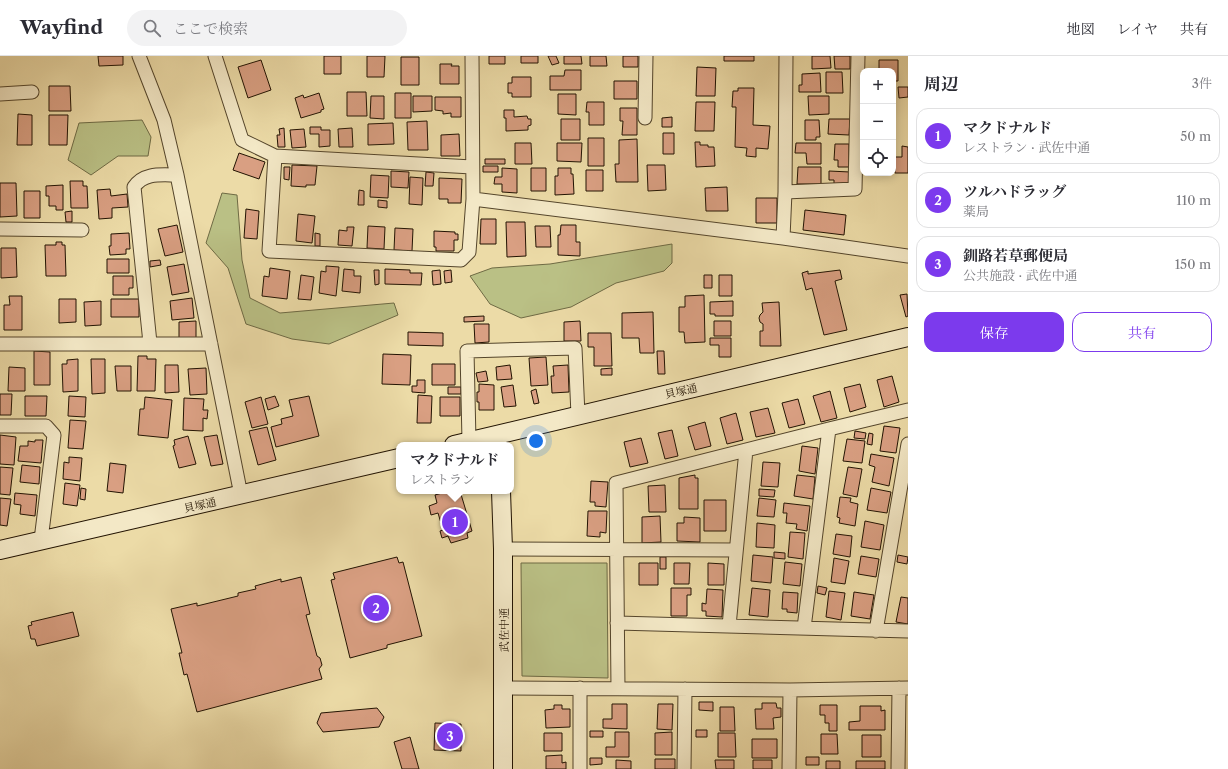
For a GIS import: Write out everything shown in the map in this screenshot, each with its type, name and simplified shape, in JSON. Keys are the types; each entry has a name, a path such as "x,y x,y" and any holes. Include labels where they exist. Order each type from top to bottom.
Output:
{"street":[{"path":"139,56 164,120 178,175 241,495"},
{"path":"215,56 242,140 275,156 472,167"},
{"path":"275,156 269,251 461,260 469,252 472,199 472,56"},
{"path":"645,118 646,56"},
{"path":"783,238 786,192 786,56"},
{"path":"786,192 855,189 858,56"},
{"path":"0,94 32,92"},
{"path":"150,343 134,187 138,180 150,175 178,175"},
{"path":"472,199 783,238 908,256"},
{"path":"0,229 82,230"},
{"name":"貝塚通","path":"474,442 499,440 578,415 908,337"},
{"path":"0,344 211,344"},
{"path":"461,442 466,351 575,348 578,415"},
{"path":"618,688 616,483 908,410"},
{"path":"0,426 46,426 54,435 41,540"},
{"path":"804,628 829,429"},
{"path":"876,631 908,444"},
{"path":"729,626 746,450"},
{"name":"貝塚通","path":"0,550 396,459"},
{"name":"武佐中通","path":"501,494 503,549 504,769"},
{"path":"503,549 736,550"},
{"path":"617,623 908,631"},
{"path":"504,688 790,690 904,688 898,769"},
{"path":"580,688 580,769"},
{"path":"684,769 685,689"},
{"path":"789,769 790,690"}],"green space":[{"path":"142,120 151,137 148,156 118,156 91,175 68,160 79,123"},
{"path":"222,193 237,195 242,260 250,298 280,313 394,303 398,315 329,344 292,339 246,324 228,268 206,243"},
{"path":"672,244 672,263 664,271 616,283 571,307 521,318 490,304 470,276 492,268 550,264"},
{"path":"521,563 607,563 608,678 522,676"}],"building":[{"path":"98,56 123,56 123,65 99,66"},
{"path":"324,56 341,56 341,74 324,74"},
{"path":"367,56 385,56 384,77 367,77"},
{"path":"489,56 505,56 505,64 489,64"},
{"path":"521,56 538,56 538,63 521,63"},
{"path":"548,56 556,56 559,63 552,65"},
{"path":"564,56 581,56 582,64 564,64"},
{"path":"590,56 606,56 607,66 590,66"},
{"path":"623,56 638,56 638,67 623,67"},
{"path":"724,56 754,56 754,61 724,61"},
{"path":"812,56 830,56 831,68 812,69"},
{"path":"834,56 850,56 850,69 835,69"},
{"path":"401,57 419,57 419,85 401,85"},
{"path":"261,60 271,90 248,98 238,67"},
{"path":"879,60 898,60 898,81 896,81 896,68 879,68"},
{"path":"440,64 452,64 451,66 459,66 459,84 440,84"},
{"path":"697,67 716,68 715,96 696,96"},
{"path":"565,70 581,70 581,90 550,90 550,76 564,76"},
{"path":"826,72 842,72 843,93 826,93"},
{"path":"820,73 821,92 799,92 799,85 802,85 802,74"},
{"path":"512,77 531,77 531,97 512,97 512,93 508,93 508,83 512,83"},
{"path":"614,81 637,81 637,99 614,99"},
{"path":"49,86 70,86 71,111 49,111"},
{"path":"898,87 908,87 908,97 899,98"},
{"path":"738,88 754,88 753,125 770,126 768,149 756,148 756,157 746,156 747,148 735,147 736,107 732,107 733,91 738,91"},
{"path":"347,92 366,92 367,116 347,116"},
{"path":"319,93 324,109 321,110 321,112 301,118 295,98 303,95 304,98"},
{"path":"395,93 411,93 411,118 395,118"},
{"path":"558,94 576,94 576,115 558,114"},
{"path":"371,96 384,96 384,119 370,118"},
{"path":"413,96 432,96 432,111 413,112"},
{"path":"808,96 829,96 829,114 809,115"},
{"path":"435,97 461,97 461,117 451,117 451,113 443,114 443,111 435,110"},
{"path":"587,102 604,102 604,125 589,125 589,112 586,112"},
{"path":"696,102 715,102 714,131 695,131"},
{"path":"620,108 637,108 637,135 622,135 623,121 620,121"},
{"path":"504,110 514,110 514,117 527,116 528,119 531,119 531,125 528,126 528,130 506,131 506,118 504,118"},
{"path":"18,114 32,115 32,145 17,145"},
{"path":"49,115 68,115 67,145 49,145"},
{"path":"672,117 672,127 662,127 662,118"},
{"path":"561,119 580,119 580,140 561,140"},
{"path":"829,119 850,119 849,135 828,134"},
{"path":"805,120 819,120 820,137 816,137 816,140 805,140"},
{"path":"427,121 428,150 408,150 407,122"},
{"path":"393,123 394,144 368,145 368,124"},
{"path":"310,127 321,127 321,130 330,130 330,146 319,147 319,134 310,134"},
{"path":"284,128 285,147 278,147 277,135 280,135 279,129"},
{"path":"352,128 353,147 339,147 338,129"},
{"path":"304,129 306,147 292,148 290,130"},
{"path":"663,133 674,133 674,154 663,154"},
{"path":"459,134 460,156 441,156 441,135"},
{"path":"588,138 604,138 604,166 588,166"},
{"path":"637,139 638,182 616,182 615,164 619,164 619,140"},
{"path":"695,142 700,142 700,145 714,147 715,166 696,167"},
{"path":"515,143 531,143 532,164 515,164"},
{"path":"557,143 582,143 581,162 557,161"},
{"path":"796,143 821,143 821,164 807,164 806,153 795,153"},
{"path":"835,144 849,144 849,167 838,167 838,160 834,160"},
{"path":"902,146 908,147 908,173 896,173 896,157 902,157"},
{"path":"239,153 265,162 259,179 233,170"},
{"path":"485,159 505,159 505,164 485,164"},
{"path":"292,165 317,166 315,185 306,185 306,187 291,186"},
{"path":"647,165 665,165 666,190 648,191"},
{"path":"483,166 498,166 498,172 483,172"},
{"path":"284,167 290,167 289,180 284,179"},
{"path":"798,167 821,167 821,184 797,184"},
{"path":"502,168 517,169 517,193 502,192 502,184 494,184 495,177 502,177"},
{"path":"531,168 546,168 546,191 531,191"},
{"path":"558,168 571,168 571,174 573,174 574,194 555,195 555,176 558,176"},
{"path":"586,170 603,170 603,191 586,191"},
{"path":"391,171 409,172 408,188 391,187"},
{"path":"829,171 850,172 849,185 834,184 834,180 829,180"},
{"path":"426,172 434,173 433,186 425,186"},
{"path":"371,175 389,176 388,198 370,197"},
{"path":"410,177 423,178 422,205 409,204"},
{"path":"439,178 462,179 461,203 448,203 448,199 439,199"},
{"path":"70,181 83,181 83,186 87,186 88,208 71,208"},
{"path":"0,183 16,183 17,216 0,217"},
{"path":"63,185 63,210 56,210 56,206 49,206 49,196 46,196 46,186"},
{"path":"727,187 728,211 706,211 705,188"},
{"path":"110,189 111,196 127,194 128,207 112,208 112,218 99,219 97,190"},
{"path":"359,190 364,191 364,205 358,205"},
{"path":"24,191 40,191 40,218 24,218"},
{"path":"756,198 777,198 777,223 756,223"},
{"path":"378,200 387,201 387,208 378,207"},
{"path":"246,209 259,211 257,239 244,238"},
{"path":"805,210 846,215 844,235 803,230"},
{"path":"72,211 72,222 66,222 65,212"},
{"path":"298,214 315,216 312,243 296,241"},
{"path":"481,219 496,219 496,244 480,244"},
{"path":"506,222 525,222 526,256 507,257"},
{"path":"177,225 183,252 165,256 158,229"},
{"path":"561,225 576,225 576,242 580,242 580,256 558,255 558,235 560,235"},
{"path":"368,226 385,227 384,249 367,248"},
{"path":"535,226 550,226 551,247 536,247"},
{"path":"347,227 354,227 352,246 338,245 339,230 347,231"},
{"path":"395,228 413,229 412,251 394,250"},
{"path":"434,231 455,232 455,234 458,234 458,240 454,240 454,251 436,251 436,247 434,247"},
{"path":"129,233 130,249 126,249 126,254 110,255 109,246 111,246 111,234"},
{"path":"315,233 320,234 320,246 315,246"},
{"path":"56,242 62,242 62,245 65,245 66,276 46,276 45,245 56,245"},
{"path":"1,248 16,248 17,277 1,278"},
{"path":"107,259 129,259 129,273 107,273"},
{"path":"160,260 161,265 150,267 150,261"},
{"path":"184,264 189,292 172,295 167,267"},
{"path":"326,266 339,267 336,296 319,293 321,271 326,272"},
{"path":"270,268 290,271 287,299 262,296 264,276 269,277"},
{"path":"344,269 354,270 354,276 361,276 360,293 342,291"},
{"path":"385,269 410,270 410,273 422,273 421,285 385,284"},
{"path":"374,270 379,270 379,284 375,285"},
{"path":"440,270 441,284 433,285 432,271"},
{"path":"451,270 452,282 445,283 444,271"},
{"path":"840,270 842,279 835,281 847,330 824,335 812,288 806,290 802,273 808,271 808,274"},
{"path":"301,275 314,277 311,300 298,299"},
{"path":"704,275 712,275 712,288 704,288"},
{"path":"719,275 732,275 732,296 719,296"},
{"path":"113,276 133,276 133,288 129,288 129,295 113,295"},
{"path":"907,294 908,316 906,317 900,295"},
{"path":"704,295 705,342 685,343 684,332 679,332 679,307 685,307 685,296"},
{"path":"9,296 22,296 22,330 4,330 4,305 10,305"},
{"path":"192,298 194,318 172,320 170,301"},
{"path":"59,299 76,299 76,322 59,323"},
{"path":"111,299 139,299 139,317 111,317"},
{"path":"101,301 101,325 85,326 84,302"},
{"path":"733,301 733,316 715,316 715,314 710,314 710,302"},
{"path":"779,302 781,346 760,346 760,331 763,331 763,324 760,322 759,318 763,312 762,303"},
{"path":"653,312 654,353 640,353 639,338 622,338 622,313"},
{"path":"484,316 484,321 464,322 464,317"},
{"path":"196,321 196,338 179,338 179,322"},
{"path":"580,321 581,341 564,341 564,322"},
{"path":"714,321 731,321 731,336 714,336"},
{"path":"474,324 489,324 489,342 475,343"},
{"path":"408,332 443,333 443,346 408,345"},
{"path":"588,333 611,333 612,366 594,366 594,347 588,347"},
{"path":"710,338 731,338 731,357 719,357 719,345 710,345"},
{"path":"34,351 50,352 50,385 34,385"},
{"path":"657,351 664,351 665,374 658,374"},
{"path":"383,354 411,355 410,385 382,384"},
{"path":"138,356 147,356 147,359 156,359 155,391 137,391"},
{"path":"546,357 548,385 531,386 529,358"},
{"path":"78,359 78,391 63,392 62,364 67,364 67,360"},
{"path":"91,359 105,359 105,393 92,394"},
{"path":"432,364 455,364 455,385 432,385"},
{"path":"165,365 178,365 179,392 165,393"},
{"path":"510,365 512,379 497,380 496,367"},
{"path":"568,365 569,392 552,393 551,376 554,376 553,366"},
{"path":"115,366 131,366 131,391 117,391"},
{"path":"9,367 25,368 25,391 8,391"},
{"path":"206,368 207,394 190,395 188,369"},
{"path":"612,368 612,375 601,375 601,369"},
{"path":"486,371 488,381 478,382 476,373"},
{"path":"892,376 899,402 884,407 877,380"},
{"path":"417,380 425,380 425,393 412,392 412,386 417,386"},
{"path":"479,384 494,385 494,410 479,410 477,392 479,392"},
{"path":"860,384 866,407 850,412 844,388"},
{"path":"513,385 516,406 504,407 501,387"},
{"path":"448,387 461,387 461,394 448,394"},
{"path":"536,389 539,403 534,404 531,391"},
{"path":"830,391 837,418 821,422 813,396"},
{"path":"0,394 12,394 11,415 0,415"},
{"path":"418,395 432,396 431,423 417,423"},
{"path":"25,396 47,396 46,416 25,416"},
{"path":"69,396 86,397 85,417 68,416"},
{"path":"275,396 279,406 268,410 265,399"},
{"path":"309,396 319,436 276,447 271,427 282,424 281,419 293,416 289,400"},
{"path":"145,397 172,400 168,438 138,435 140,409 144,409"},
{"path":"261,397 268,424 252,428 245,402"},
{"path":"440,397 460,397 460,416 440,416"},
{"path":"184,398 204,399 203,410 208,410 207,419 203,418 203,431 183,430"},
{"path":"798,399 805,424 789,428 782,403"},
{"path":"768,408 775,433 756,437 750,412"},
{"path":"736,413 743,440 727,444 720,418"},
{"path":"70,420 86,421 83,449 68,448"},
{"path":"705,422 711,446 695,450 688,427"},
{"path":"884,426 900,428 896,453 880,451"},
{"path":"267,427 276,460 258,465 249,431"},
{"path":"672,430 678,456 665,459 658,433"},
{"path":"855,431 866,433 865,439 854,438"},
{"path":"869,433 873,434 872,445 867,444"},
{"path":"0,435 16,437 14,465 0,464"},
{"path":"217,435 223,464 211,466 204,437"},
{"path":"188,436 196,464 179,468 173,446 175,445 174,440"},
{"path":"641,438 648,463 630,467 624,442"},
{"path":"847,439 865,441 862,463 843,461"},
{"path":"35,440 43,440 41,463 18,461 20,446 28,446 28,441 35,442"},
{"path":"802,446 818,448 815,474 799,471"},
{"path":"871,454 894,458 889,486 872,482 875,467 869,465"},
{"path":"69,457 82,458 80,481 63,479 64,462 69,463"},
{"path":"763,462 780,463 778,487 761,486"},
{"path":"110,463 126,465 123,493 107,491"},
{"path":"22,465 40,467 39,484 20,482"},
{"path":"0,467 13,468 10,495 0,494"},
{"path":"848,467 862,469 857,497 843,494"},
{"path":"695,475 695,478 698,478 698,509 679,509 679,478"},
{"path":"797,475 815,477 813,499 794,496"},
{"path":"591,481 608,482 606,507 595,506 595,502 590,502"},
{"path":"65,483 80,485 77,506 63,504"},
{"path":"665,485 666,512 649,512 648,486"},
{"path":"81,488 86,489 85,500 80,499"},
{"path":"871,488 891,492 887,513 867,510"},
{"path":"759,489 775,490 774,497 759,496"},
{"path":"15,493 37,495 35,516 20,514 21,505 14,504"},
{"path":"461,494 472,531 467,533 468,538 451,543 448,536 442,538 440,531 443,530 438,513 431,515 429,506 437,503 435,495"},
{"path":"840,497 851,498 850,502 858,504 855,526 839,523 840,518 837,517"},
{"path":"0,498 11,499 7,526 0,525"},
{"path":"759,498 776,500 774,517 757,516"},
{"path":"704,500 726,500 726,531 704,531"},
{"path":"784,503 810,506 807,531 796,529 797,524 786,523 787,513 783,513"},
{"path":"588,511 607,511 606,533 600,532 600,537 587,536"},
{"path":"660,516 661,542 642,543 642,517"},
{"path":"684,517 700,518 700,542 677,541 677,523 684,523"},
{"path":"865,521 884,525 880,550 861,547"},
{"path":"757,523 775,525 774,548 756,547"},
{"path":"790,532 805,533 803,559 788,557"},
{"path":"836,534 852,536 850,557 833,554"},
{"path":"774,552 785,553 785,559 774,558"},
{"path":"753,555 773,557 771,583 751,581"},
{"path":"898,555 908,557 907,564 897,562"},
{"path":"861,556 879,559 876,577 858,574"},
{"path":"397,557 399,563 403,562 422,636 387,645 387,648 350,658 331,580 335,579 333,573"},
{"path":"660,557 666,557 666,569 660,569"},
{"path":"834,558 849,561 845,584 831,582"},
{"path":"785,562 802,564 800,586 783,584"},
{"path":"639,563 658,563 658,585 639,585"},
{"path":"674,563 690,563 689,584 674,584"},
{"path":"708,563 724,564 724,585 708,585"},
{"path":"301,577 310,614 306,615 317,656 320,658 322,665 319,669 322,679 197,712 187,674 184,675 179,653 182,653 171,609 197,603 197,606 238,596 238,593 256,589 255,586 281,579 281,582"},
{"path":"818,586 827,588 825,595 817,593"},
{"path":"671,588 691,588 691,595 687,595 687,616 671,616"},
{"path":"752,588 770,590 768,617 749,615"},
{"path":"707,589 723,590 722,617 706,616 706,611 702,611 702,603 706,604"},
{"path":"829,591 845,593 841,620 826,617"},
{"path":"783,592 798,593 797,613 787,612 787,609 782,609"},
{"path":"854,592 874,595 870,619 851,616"},
{"path":"901,597 908,598 908,624 896,622"},
{"path":"73,612 79,636 37,646 35,639 31,639 28,626 32,625 31,622"},
{"path":"699,702 713,702 713,711 699,710"},
{"path":"762,703 776,703 777,708 781,708 781,717 773,718 774,729 756,729 755,709 762,709"},
{"path":"612,704 627,704 627,729 603,728 603,719 612,719"},
{"path":"658,704 673,704 672,730 657,729"},
{"path":"554,705 562,705 562,709 570,709 570,727 546,728 545,710 554,709"},
{"path":"820,705 837,705 837,731 829,731 829,723 825,723 825,715 820,715"},
{"path":"860,706 881,706 881,711 885,710 885,730 849,730 849,722 860,721"},
{"path":"720,707 734,707 735,731 720,731"},
{"path":"377,708 384,717 379,727 323,732 317,723 321,713"},
{"path":"435,723 461,724 461,751 434,750"},
{"path":"696,730 707,730 707,737 696,737"},
{"path":"590,731 603,731 603,737 590,737"},
{"path":"615,732 629,732 629,757 606,757 606,747 615,747"},
{"path":"672,732 672,755 655,755 655,733"},
{"path":"544,733 562,733 562,751 544,751"},
{"path":"718,733 735,733 736,757 718,757"},
{"path":"821,734 837,734 838,754 821,754"},
{"path":"862,735 881,735 881,757 862,757"},
{"path":"410,737 419,769 402,769 394,742"},
{"path":"752,739 777,739 777,758 752,758"},
{"path":"562,755 562,763 566,762 566,769 546,769 546,756"},
{"path":"806,757 819,757 819,765 806,765"},
{"path":"590,758 602,758 602,764 590,765"},
{"path":"655,759 675,759 675,769 655,769"},
{"path":"616,760 631,761 631,769 616,769"},
{"path":"715,760 734,760 734,769 716,769"},
{"path":"753,760 772,760 772,769 753,769"},
{"path":"826,761 840,761 840,769 826,769"},
{"path":"856,761 885,761 885,769 856,769"}],"place":[{"name":"マクドナルド","path":"455,522"},
{"name":"ツルハドラッグ","path":"376,608"},
{"name":"釧路若草郵便局","path":"450,736"}]}
